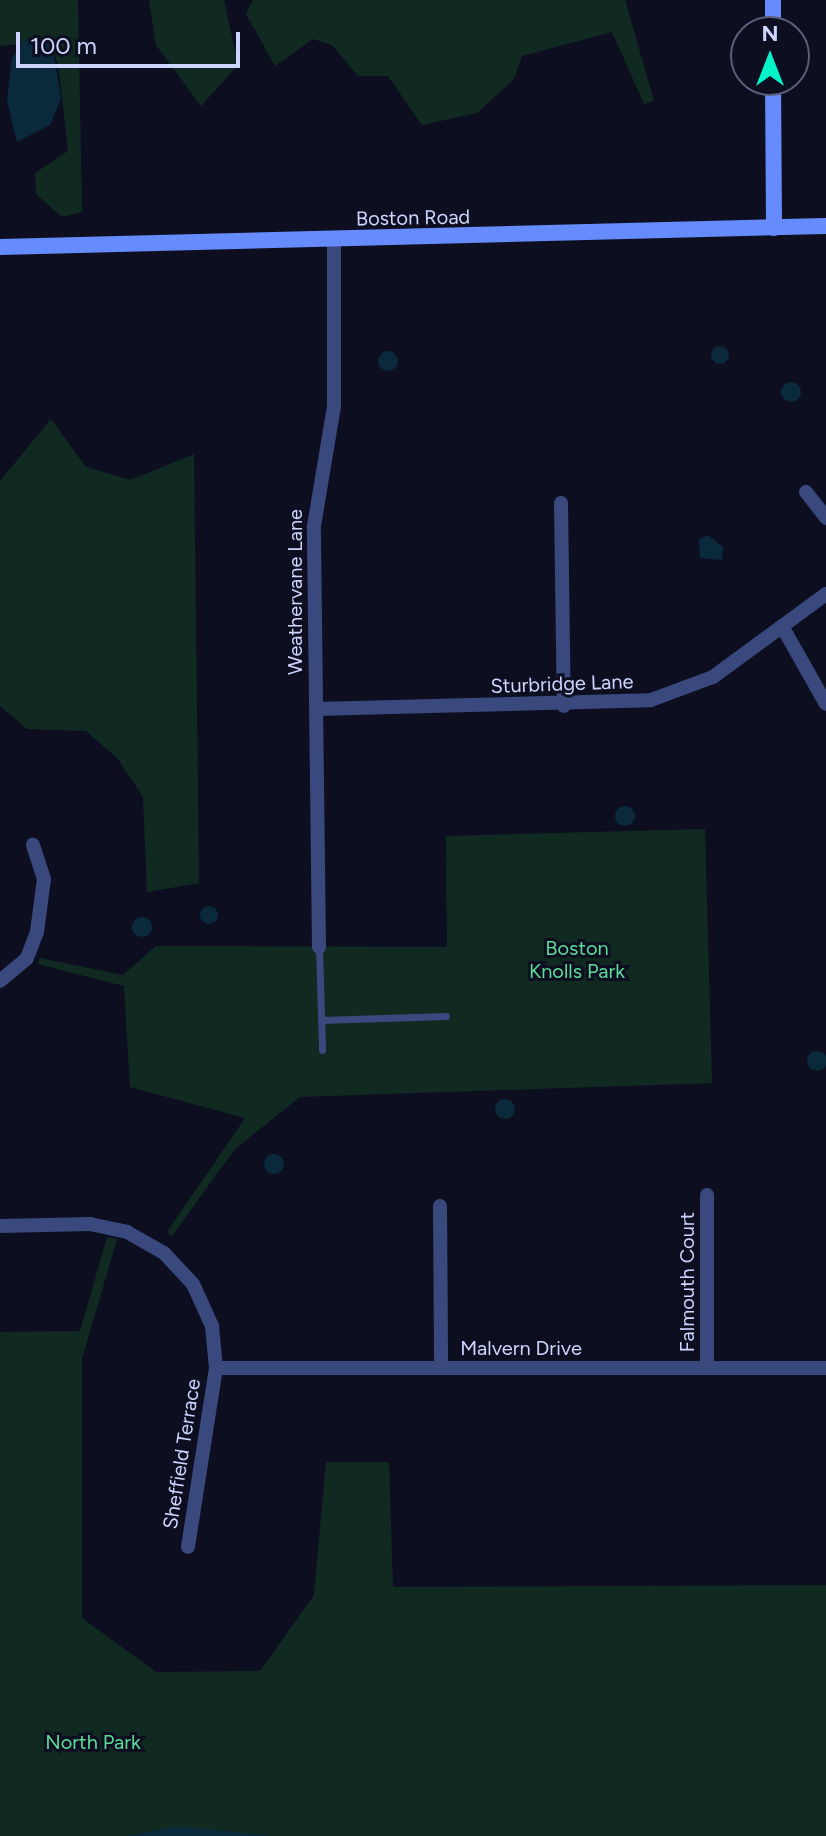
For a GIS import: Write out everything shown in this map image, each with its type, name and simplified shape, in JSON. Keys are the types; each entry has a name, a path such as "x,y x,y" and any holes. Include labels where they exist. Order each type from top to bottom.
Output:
{"street":[{"path":"773,96 774,228"},
{"name":"Boston Road","path":"0,247 826,226"},
{"name":"Weathervane Lane","path":"319,947 314,504 334,407 334,239"},
{"path":"806,492 826,518"},
{"path":"561,503 564,706"},
{"name":"Sturbridge Lane","path":"316,709 620,705 681,691 783,628 826,594"},
{"path":"783,628 826,704"},
{"path":"0,981 27,958 37,932 44,879 33,845"},
{"name":"Falmouth Court","path":"707,1195 707,1368"},
{"path":"440,1206 441,1368"},
{"name":"Sheffield Terrace","path":"0,1226 90,1224 146,1241 180,1268 205,1305 216,1368 188,1547"},
{"name":"Malvern Drive","path":"216,1368 826,1368"}],"lane":[{"path":"319,947 322,1050"},
{"path":"321,1020 446,1016"}],"green space":[{"path":"0,0 78,0 82,212 62,217 36,194 35,173 68,151 59,71 52,41 0,46"},
{"path":"149,0 224,0 238,65 201,106 156,45"},
{"path":"253,0 625,0 654,101 644,104 612,32 522,56 514,79 477,113 422,125 388,76 358,76 332,45 313,39 275,66 246,14"},
{"path":"51,419 86,467 131,480 194,454 199,883 147,892 143,797 118,759 86,731 27,729 0,706 0,481"},
{"name":"Boston Knolls Park","path":"705,829 712,1083 300,1097 235,1149 172,1236 167,1232 245,1118 130,1087 124,986 38,964 40,958 123,975 156,946 447,947 446,836"},
{"name":"North Park","path":"107,1237 117,1239 82,1359 82,1618 156,1672 260,1671 314,1595 326,1462 389,1462 393,1587 826,1585 826,1836 0,1836 0,1332 80,1331"}],"water":[{"path":"44,37 52,41 61,99 50,125 17,142 7,100 12,58 26,39"},
{"path":"720,346 729,355 720,364 711,355"},
{"path":"388,351 395,354 398,361 395,368 388,371 381,368 378,361 381,354"},
{"path":"791,382 798,385 801,392 798,399 791,402 784,399 781,392 784,385"},
{"path":"708,535 723,547 722,560 700,558 699,539"},
{"path":"625,806 632,809 635,816 632,823 625,826 618,823 615,816 618,809"},
{"path":"209,906 218,915 209,924 200,915"},
{"path":"142,917 149,920 152,927 149,934 142,937 135,934 132,927 135,920"},
{"path":"817,1051 824,1054 827,1061 824,1068 817,1071 810,1068 807,1061 810,1054"},
{"path":"505,1099 512,1102 515,1109 512,1116 505,1119 498,1116 495,1109 498,1102"},
{"path":"274,1154 281,1157 284,1164 281,1171 274,1174 267,1171 264,1164 267,1157"},
{"path":"173,1827 209,1829 273,1836 126,1836"}]}
